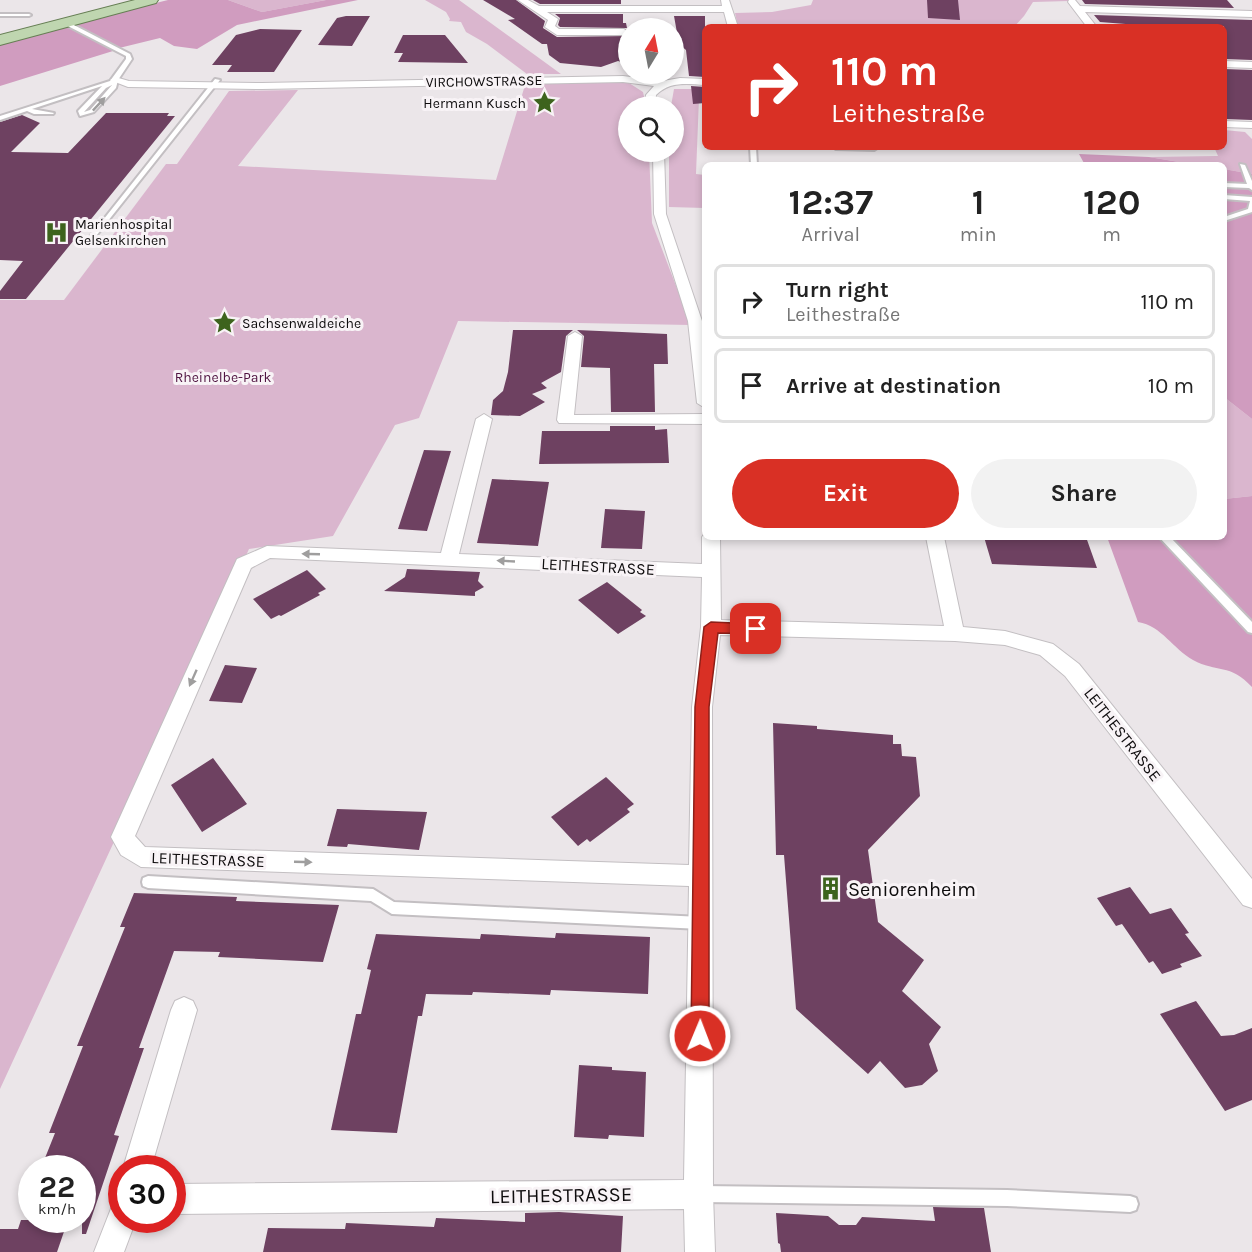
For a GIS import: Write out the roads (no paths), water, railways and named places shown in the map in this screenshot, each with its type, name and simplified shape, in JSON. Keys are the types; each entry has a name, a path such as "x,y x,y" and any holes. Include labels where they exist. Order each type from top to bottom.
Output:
{"main road":[{"path":"0,40 151,0"}],"street":[{"path":"522,0 553,19 590,10 633,4 727,4 732,24"},
{"path":"1071,0 1090,24"},
{"path":"535,9 590,10"},
{"path":"1078,9 1252,14"},
{"path":"587,32 590,10"},
{"path":"553,19 550,27 557,32 618,32"},
{"path":"1227,64 1252,65"},
{"name":"VIRCHOWSTRASSE","path":"115,80 128,84 215,83 262,86 554,80 623,80 661,85 680,81 702,82"},
{"path":"649,96 651,91 661,85 665,91 664,96"},
{"path":"1227,124 1252,125"},
{"path":"658,162 660,214 695,321 702,378"},
{"path":"575,336 565,420 702,419"},
{"path":"449,558 484,419"},
{"path":"700,1252 698,1194 702,707 711,627 711,540"},
{"path":"937,540 955,634"},
{"name":"LEITHESTRASSE","path":"701,876 141,856 129,848 123,837 244,564 267,552 711,571"},
{"name":"LEITHESTRASSE","path":"711,627 955,634 1005,638 1046,648 1072,670 1252,897"},
{"path":"141,1155 184,1010"},
{"name":"LEITHESTRASSE","path":"186,1198 698,1194"},
{"path":"109,1252 116,1233"}],"lane":[{"path":"0,15 29,15"},
{"path":"66,23 128,56 128,62 115,80 104,87 81,111 82,116 92,111 114,87 115,80"},
{"path":"0,118 115,80"},
{"path":"90,240 215,83"},
{"path":"27,109 34,112 51,113"},
{"path":"1242,165 1252,187"},
{"path":"1227,184 1252,187"},
{"path":"1227,197 1252,201 1251,210 1227,218"},
{"path":"1167,540 1252,630"},
{"path":"148,882 373,895 392,908 701,923"},
{"path":"698,1194 1007,1198 1130,1204"}],"place":[{"name":"Hermann Kusch","path":"544,103"},
{"name":"Marienhospital Gelsenkirchen","path":"57,232"},
{"name":"Sachsenwaldeiche","path":"224,323"},
{"name":"Seniorenheim","path":"830,889"}],"park label":[{"name":"Rheinelbe-Park","path":"223,377"}]}
